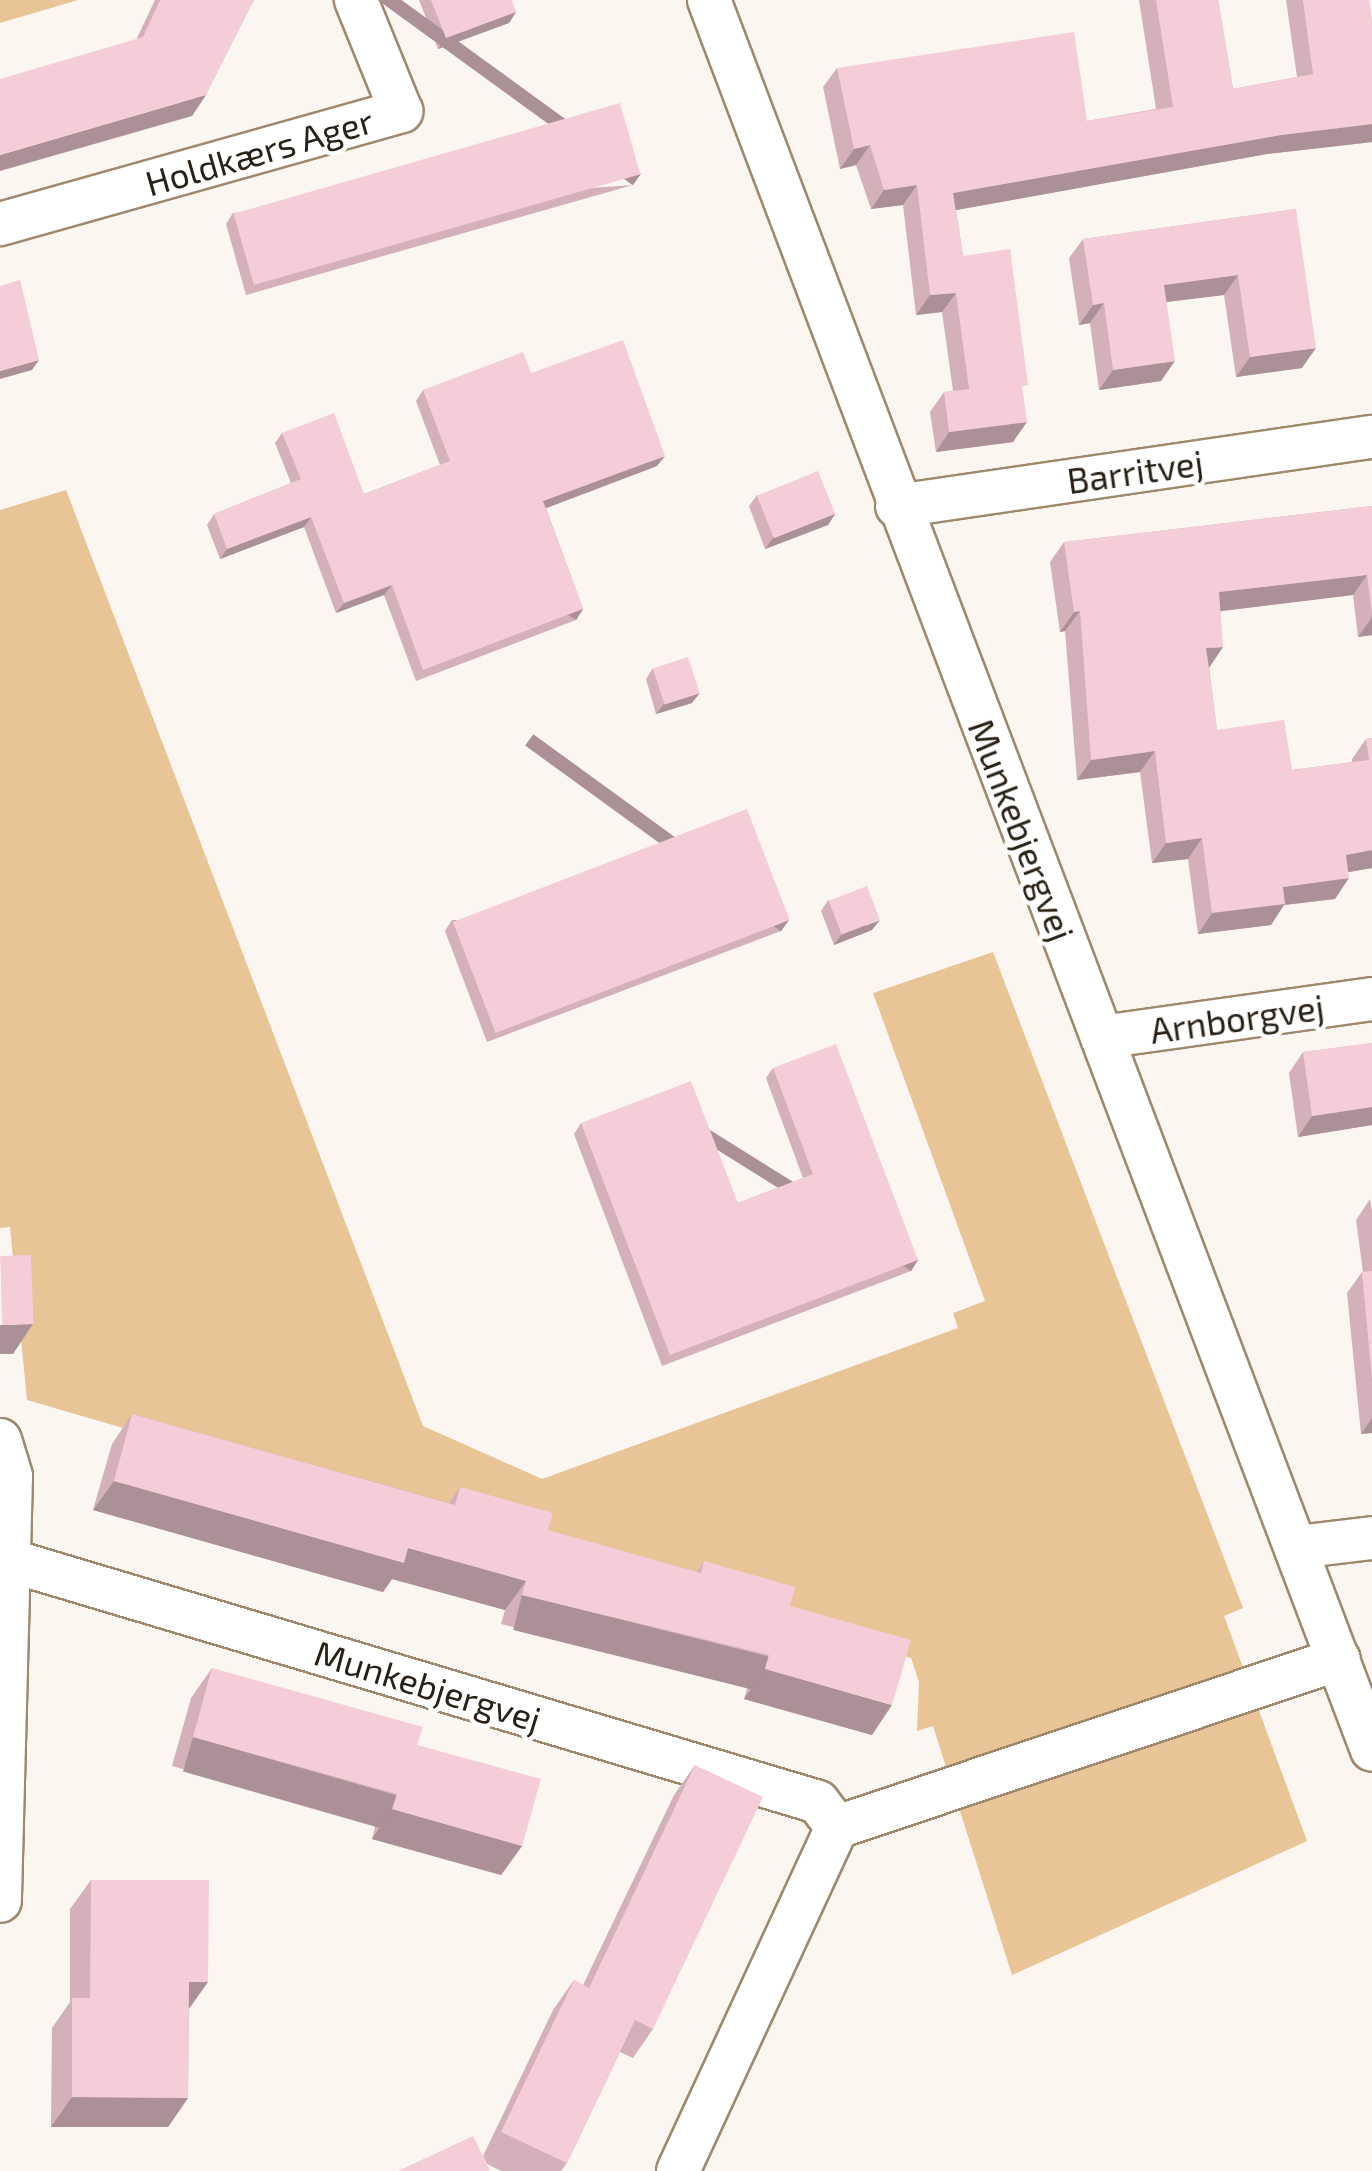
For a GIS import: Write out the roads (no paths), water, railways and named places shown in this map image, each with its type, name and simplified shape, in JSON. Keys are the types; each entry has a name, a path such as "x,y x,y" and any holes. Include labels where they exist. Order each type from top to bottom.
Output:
{"street":[{"name":"Holdkærs Ager","path":"0,224 401,112 356,0"},
{"name":"Munkebjergvej","path":"709,0 897,506 1298,1547 1372,1750"},
{"name":"Barritvej","path":"897,506 1372,436"},
{"name":"Arnborgvej","path":"1102,1037 1372,998"},
{"path":"0,1440 11,1476 0,1901"},
{"path":"1298,1547 1372,1538"},
{"name":"Munkebjergvej","path":"8,1560 818,1802 837,1827"},
{"path":"678,2171 837,1827 1339,1659"}]}
